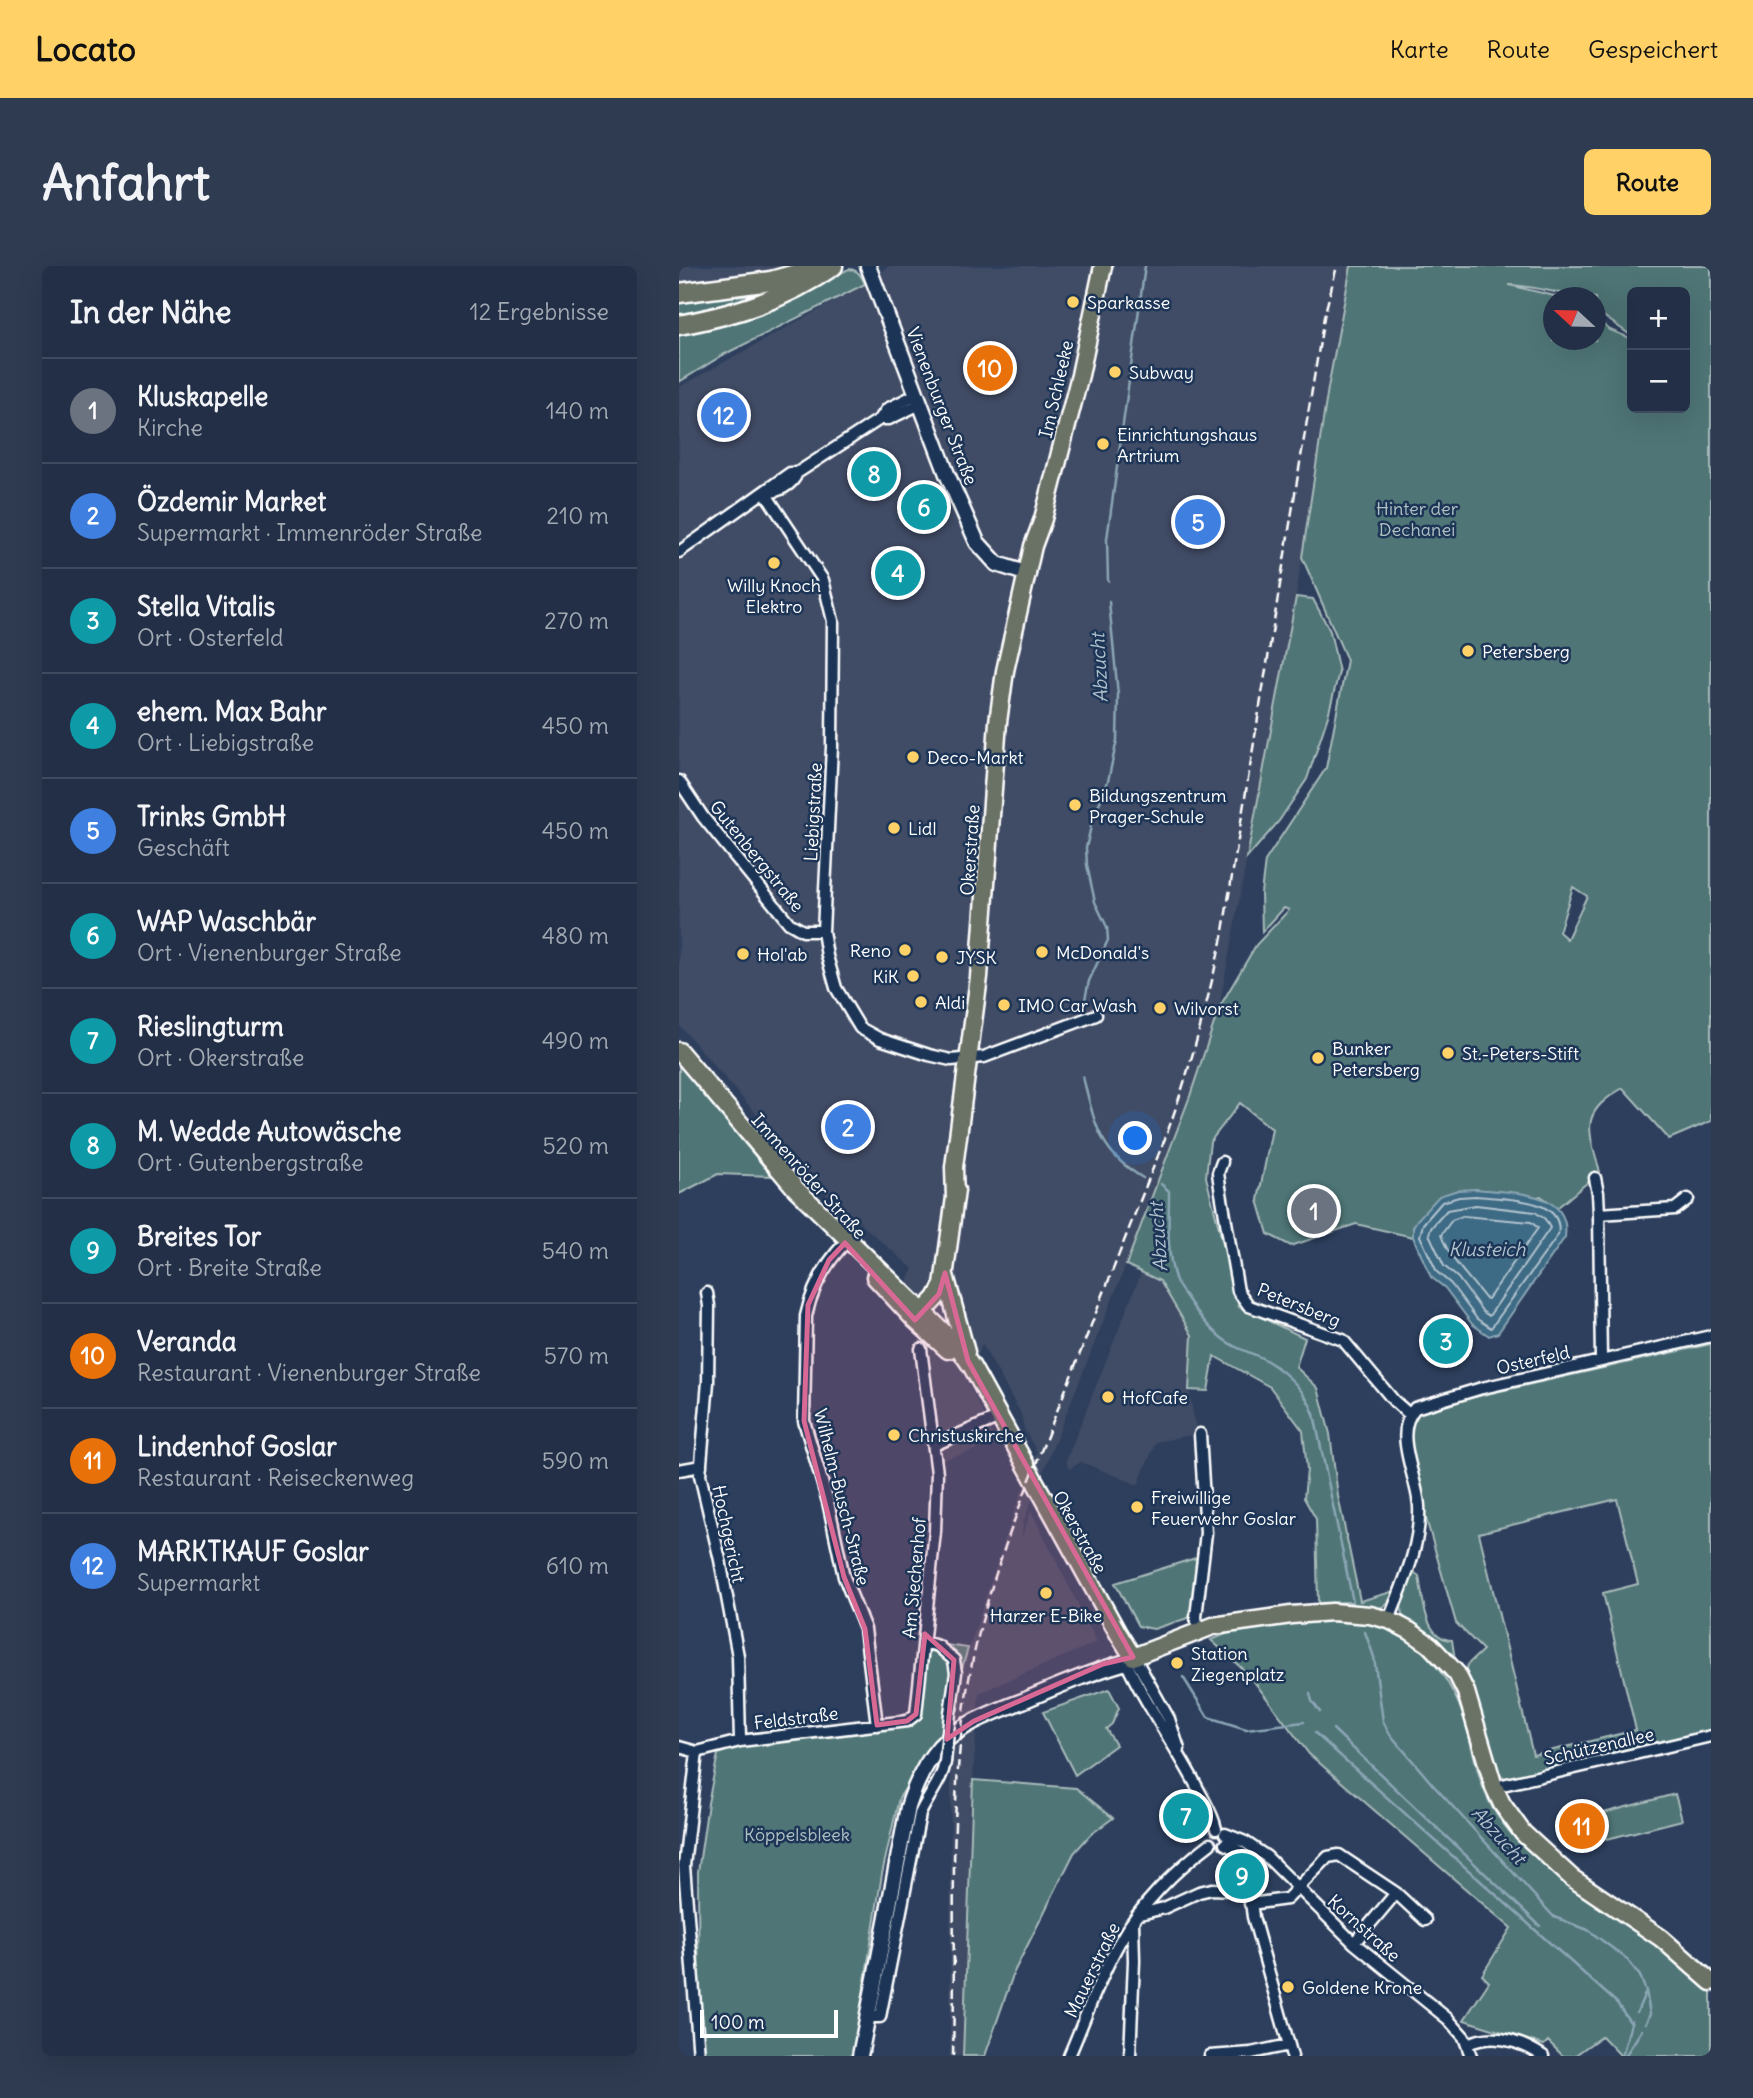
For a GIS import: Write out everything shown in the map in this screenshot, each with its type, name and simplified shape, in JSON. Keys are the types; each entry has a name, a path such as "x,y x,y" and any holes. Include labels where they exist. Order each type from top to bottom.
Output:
{"highway":[{"path":"679,293 771,281 824,266"},
{"path":"679,325 745,310 778,298 833,266"}],"main road":[{"name":"Im Schleeke","path":"1028,571 1080,376 1103,266"},
{"name":"Okerstraße","path":"1012,1445 965,1371 919,1317 945,1273 963,1146 959,1135 982,948 1000,701 1008,649 1028,571"},
{"name":"Immenröder Straße","path":"682,1055 779,1175 919,1317"},
{"name":"Immenröder Straße","path":"682,1055 796,1189 919,1317"},
{"path":"945,1273 968,1361"},
{"path":"919,1317 956,1344 968,1361"},
{"name":"Okerstraße","path":"968,1361 1107,1622 1130,1659"},
{"path":"1130,1659 1159,1653 1170,1644 1198,1632 1228,1627 1235,1623 1332,1612 1370,1615 1393,1622 1423,1639 1451,1668 1466,1692 1494,1787 1516,1824 1547,1857 1588,1890 1652,1931 1709,1977"}],"street":[{"name":"Vienenburger Straße","path":"868,266 960,507 977,542 987,555 1028,571"},
{"path":"679,552 790,473 797,473 880,419 889,419 918,399"},
{"name":"Liebigstraße","path":"765,493 823,580 833,621 832,747 823,931 836,988 860,1028 880,1039 929,1055 951,1060 969,1060"},
{"name":"Gutenbergstraße","path":"679,781 734,856 789,923 803,931 823,931"},
{"path":"969,1060 993,1054 1096,1015"},
{"name":"Petersberg","path":"1222,1162 1218,1173 1220,1187 1238,1291 1244,1301 1249,1306 1343,1340 1394,1401 1409,1414"},
{"path":"1595,1178 1599,1214 1601,1361"},
{"path":"1599,1214 1675,1209 1688,1199"},
{"name":"Wilhelm-Busch-Straße","path":"845,1243 829,1260 808,1306 802,1403 807,1437 828,1502 844,1577 865,1629 877,1725"},
{"name":"Hochgericht","path":"707,1293 708,1382 700,1475 720,1560 738,1656 740,1741"},
{"name":"Osterfeld","path":"1409,1414 1425,1404 1711,1336"},
{"name":"Am Siechenhof","path":"916,1714 935,1531 937,1473 921,1349"},
{"path":"1393,1622 1419,1531 1419,1503 1405,1438 1409,1414"},
{"path":"934,1444 995,1419"},
{"path":"1198,1632 1196,1617 1206,1519 1200,1434"},
{"path":"679,1470 701,1466"},
{"path":"868,2017 880,2017 920,1814 943,1774 945,1762 956,1673 954,1660 938,1646 924,1642"},
{"path":"860,2056 908,1807 922,1771 942,1744 974,1721 1064,1684 1081,1674 1130,1659"},
{"name":"Okerstraße","path":"1130,1659 1169,1719 1184,1763 1222,1836"},
{"name":"Feldstraße","path":"679,1747 697,1752 740,1741 907,1721 916,1714"},
{"name":"Schützenallee","path":"1494,1787 1711,1736"},
{"path":"697,1752 681,1865 699,2056"},
{"path":"1222,1836 1217,1848 1210,1844 1209,1834 1222,1836 1248,1858 1250,1870"},
{"name":"Kornstraße","path":"1222,1836 1245,1842 1268,1857 1354,1943 1448,2019 1468,2044 1471,2056"},
{"name":"Mauerstraße","path":"1069,2056 1113,1955 1136,1918 1175,1873 1210,1844"},
{"path":"1249,1904 1287,1899 1328,1857 1339,1855 1396,1893 1425,1920"},
{"path":"1130,2056 1136,1918 1199,1892 1212,1889 1248,1889 1249,1904 1291,2051 1210,2056"},
{"path":"1354,1943 1396,1893"},
{"path":"1468,2044 1484,2038 1493,2038 1516,2043 1543,2056"}],"highlighted area":[{"path":"845,1243 915,1320 939,1294 945,1273 968,1361 1133,1657 1103,1664 974,1721 947,1739 954,1660 925,1634 916,1714 907,1721 877,1725 865,1629 844,1577 804,1421 808,1305 829,1260"}],"shaded area":[{"path":"679,266 794,266 679,286"},
{"path":"889,266 1351,266 1328,388 1296,597 1219,1008 1190,1096 1126,1265 1023,1522 1022,1536 1031,1511 1097,1642 979,1693 973,1780 963,2056 950,2056 951,1773 961,1672 1016,1506 1037,1452 1024,1429 1021,1414 982,1344 968,1383 997,1443 940,1461 925,1383 920,1337 894,1310 913,1269 822,1190 679,1025 679,778 682,775 679,771 679,387 865,284"},
{"path":"1141,1273 1160,1281 1192,1335 1189,1390 1197,1434 1156,1442 1138,1485 1081,1462 1069,1469 1066,1461"}],"green space":[{"name":"Hinter der Dechanei","path":"1351,266 1711,266 1711,1121 1669,1139 1623,1088 1609,1097 1593,1114 1590,1133 1600,1172 1557,1208 1541,1196 1413,1227 1413,1237 1356,1224 1291,1246 1268,1234 1258,1200 1272,1129 1240,1103 1210,1142 1206,1177 1239,1307 1305,1338 1296,1367 1318,1388 1330,1434 1338,1496 1360,1601 1395,1591 1383,1607 1374,1609 1355,1607 1351,1602 1318,1603 1316,1519 1304,1498 1307,1470 1303,1431 1270,1387 1214,1356 1208,1391 1189,1390 1192,1335 1160,1281 1126,1265 1190,1096 1219,1008 1256,945 1289,910 1284,908 1262,932 1261,893 1265,861 1326,768 1347,660 1302,557 1328,388","holes":["1573,887 1587,896 1567,939 1559,932"]},
{"path":"849,269 855,270 865,284 723,355 679,382 679,332 746,317"},
{"path":"794,286 679,320 679,301"},
{"path":"1296,597 1313,599 1330,631 1339,672 1307,779 1279,821 1247,858"},
{"path":"679,1064 772,1176 718,1174 679,1194"},
{"path":"1711,1344 1711,1730 1508,1779 1497,1774 1464,1673 1468,1664 1483,1650 1456,1623 1423,1508 1410,1441 1410,1430 1418,1415 1429,1408","holes":["1617,1499 1638,1584 1603,1593 1636,1730 1533,1755 1479,1533"]},
{"path":"1199,1557 1191,1617 1154,1629 1138,1626 1115,1583"},
{"path":"1412,1571 1419,1576 1430,1625 1443,1638 1452,1640 1455,1660 1441,1643 1438,1646 1402,1615 1401,1605"},
{"path":"1347,1620 1385,1627 1403,1636 1433,1662 1455,1695 1485,1792 1504,1825 1551,1870 1651,1939 1711,1989 1711,2056 1621,2056 1602,2036 1574,2056 1563,2056 1548,2041 1544,2045 1464,2020 1489,1982 1482,1975 1511,1928 1309,1754 1249,1675 1211,1640 1231,1632 1286,1621"},
{"name":"Köppelsbleek","path":"924,1642 968,1648 961,1672 958,1710 899,1798 882,1874 853,2056 701,2056 698,1872 718,1754 750,1739 907,1721 916,1714"},
{"path":"1109,1689 1119,1708 1112,1724 1106,1729 1116,1745 1075,1775 1043,1712"},
{"path":"973,1780 1076,1788 1113,1818 1090,1835 1074,1853 1014,1972 985,2056 963,2056"},
{"path":"1675,1794 1682,1820 1607,1839 1600,1814"}],"water":[{"name":"Klusteich","path":"1476,1189 1535,1196 1559,1210 1564,1221 1565,1237 1498,1333 1489,1336 1472,1324 1445,1288 1431,1277 1413,1237 1413,1227 1417,1220 1439,1196 1458,1190"}],"waterway":[{"name":"Abzucht","path":"1108,581 1107,539 1145,266"},
{"name":"Abzucht","path":"1082,1013 1089,981 1108,940 1107,927 1095,902 1086,848 1092,822 1108,781 1117,740 1118,695 1109,602"},
{"name":"Abzucht","path":"1083,1077 1091,1109 1108,1147 1128,1168 1143,1178"},
{"name":"Abzucht","path":"1161,1184 1169,1191 1170,1257 1181,1290 1215,1332 1227,1342 1264,1359 1280,1370 1294,1382 1310,1405 1353,1602"},
{"name":"Abzucht","path":"1365,1632 1374,1657 1383,1721 1389,1733 1554,1917 1588,1930 1627,1959 1640,1976 1646,1991 1650,2014 1646,2023"},
{"path":"1183,1677 1208,1717 1246,1729 1304,1722"},
{"path":"1310,1694 1320,1712"},
{"path":"1333,1729 1540,1926"},
{"path":"1315,1733 1617,2003 1630,2022"},
{"path":"1637,2012 1645,1993"},
{"path":"1622,2056 1632,2020"},
{"name":"Abzucht","path":"1625,2056 1642,2030"}],"railway":[{"path":"953,2056 957,1787 960,1742 973,1660 1003,1552 1166,1136 1204,1012 1222,937 1324,317 1337,266"}],"place":[{"name":"Sparkasse","path":"1073,302"},
{"name":"Veranda","path":"990,368"},
{"name":"Subway","path":"1115,372"},
{"name":"MARKTKAUF Goslar","path":"724,415"},
{"name":"Einrichtungshaus Artrium","path":"1103,444"},
{"name":"M. Wedde Autowäsche","path":"874,474"},
{"name":"WAP Waschbär","path":"924,507"},
{"name":"Trinks GmbH","path":"1198,522"},
{"name":"Willy Knoch Elektro","path":"774,563"},
{"name":"ehem. Max Bahr","path":"898,573"},
{"name":"Petersberg","path":"1468,651"},
{"name":"Deco-Markt","path":"913,757"},
{"name":"Bildungszentrum Prager-Schule","path":"1075,805"},
{"name":"Lidl","path":"894,828"},
{"name":"Reno","path":"905,950"},
{"name":"McDonald's","path":"1042,952"},
{"name":"Hol'ab","path":"743,954"},
{"name":"JYSK","path":"942,957"},
{"name":"KiK","path":"913,976"},
{"name":"Aldi","path":"921,1002"},
{"name":"IMO Car Wash","path":"1004,1005"},
{"name":"Wilvorst","path":"1160,1008"},
{"name":"St.-Peters-Stift","path":"1448,1053"},
{"name":"Bunker Petersberg","path":"1318,1058"},
{"name":"Özdemir Market","path":"848,1127"},
{"name":"Kluskapelle","path":"1314,1211"},
{"name":"Stella Vitalis","path":"1446,1341"},
{"name":"HofCafe","path":"1108,1397"},
{"name":"Christuskirche","path":"894,1435"},
{"name":"Freiwillige Feuerwehr Goslar","path":"1137,1507"},
{"name":"Harzer E-Bike","path":"1046,1593"},
{"name":"Station Ziegenplatz","path":"1177,1663"},
{"name":"Rieslingturm","path":"1186,1816"},
{"name":"Lindenhof Goslar","path":"1582,1826"},
{"name":"Breites Tor","path":"1242,1876"},
{"name":"Goldene Krone","path":"1288,1987"}]}
